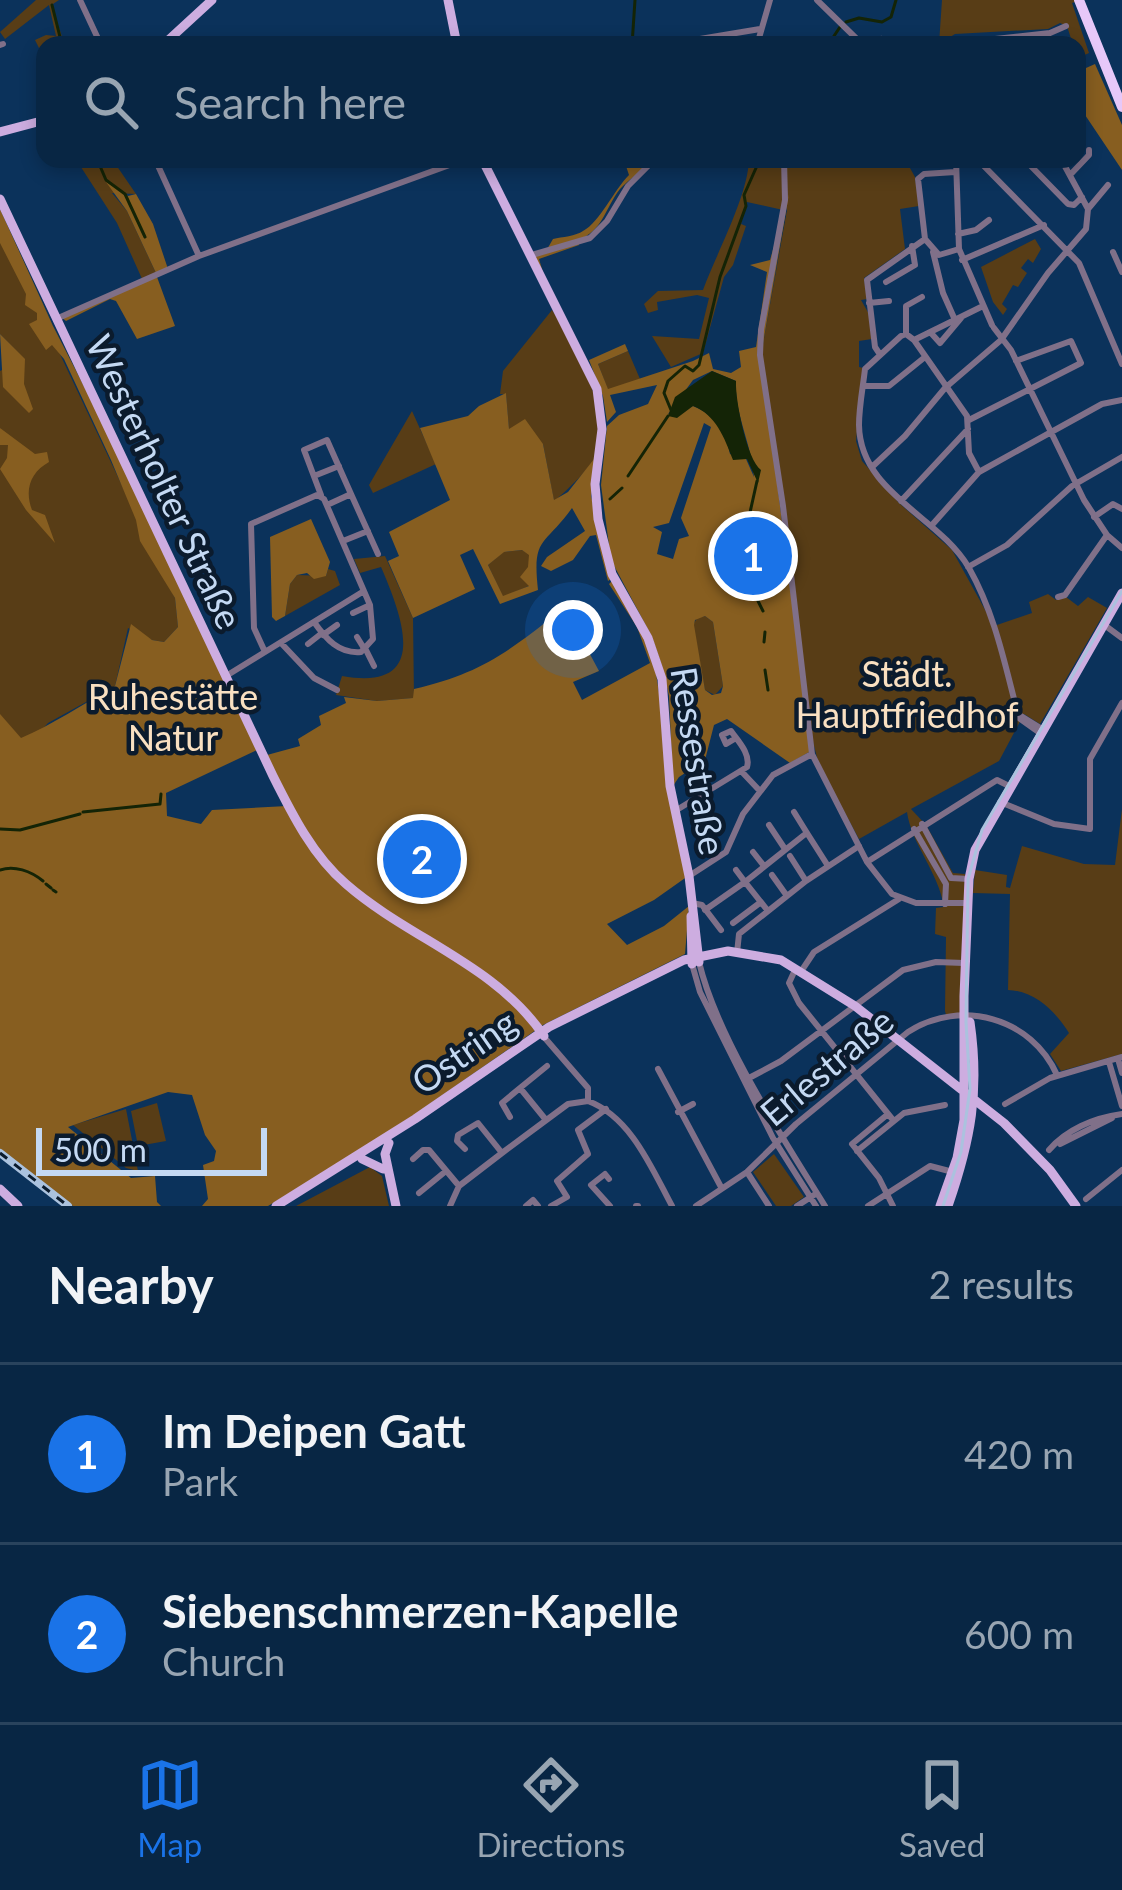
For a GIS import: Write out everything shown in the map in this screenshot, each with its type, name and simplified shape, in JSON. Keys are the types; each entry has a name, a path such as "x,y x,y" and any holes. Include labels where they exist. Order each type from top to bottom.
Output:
{"highway":[{"path":"1082,1 1122,91"},
{"path":"1082,1 1122,107"}],"main road":[{"path":"173,36 212,0"},
{"path":"448,0 455,36"},
{"path":"0,132 36,122"},
{"name":"Ressestraße","path":"486,168 597,389 602,425 595,484 599,525 612,574 648,638 662,679 668,772 697,907 695,960"},
{"name":"Westerholter Straße","path":"0,200 290,810 342,881 475,968 542,1034"},
{"path":"944,1206 976,1072 967,1017 967,963 970,879 978,841 1122,592"},
{"name":"Ressestraße","path":"695,960 689,933 697,907"},
{"path":"698,941 715,952"},
{"path":"695,960 715,952 762,955 799,969 855,1006 971,1097 1037,1156 1078,1204"},
{"path":"695,960 737,953"},
{"name":"Ostring","path":"276,1206 382,1148 524,1042 695,960"},
{"path":"524,1042 531,1030 528,1018"},
{"name":"Ostring","path":"287,1206 382,1148 542,1034"},
{"path":"971,1097 1078,1204"},
{"path":"944,1206 971,1127 971,1097"},
{"path":"971,1127 978,1118 990,1118"},
{"path":"382,1148 382,1169 393,1206"},
{"path":"382,1148 393,1206"},
{"path":"362,1160 382,1169"},
{"path":"0,1193 14,1206"}],"street":[{"path":"80,0 97,36"},
{"path":"759,36 770,0"},
{"path":"817,0 858,36"},
{"path":"1022,36 1066,26"},
{"path":"718,36 760,29"},
{"path":"1086,158 1088,150"},
{"path":"159,168 200,256"},
{"path":"56,319 200,256 441,168"},
{"path":"529,256 590,238 646,168"},
{"path":"784,168 785,200 760,355 812,754 867,862 886,889 898,899 968,903"},
{"path":"955,168 962,260 1094,517 1122,548"},
{"path":"986,168 1068,249 1088,280 1122,364"},
{"path":"1033,168 1068,204 1082,197"},
{"path":"1066,168 1088,209"},
{"path":"1070,176 1077,168"},
{"path":"955,172 919,177 925,239 943,293 959,318"},
{"path":"871,468 945,388 1001,340 1085,229 1088,209 1108,185"},
{"path":"958,234 976,230 989,220"},
{"path":"962,260 1044,225"},
{"path":"879,352 869,303 869,275 925,239"},
{"path":"886,282 915,265 912,246"},
{"path":"932,252 945,256 959,249"},
{"path":"1113,252 1122,272"},
{"path":"922,296 904,309 910,337 969,425 969,453 979,472"},
{"path":"869,303 889,301"},
{"path":"983,306 879,352 865,369 859,428 871,468 901,501 932,525 968,567 996,624 1016,708 1041,731"},
{"path":"931,332 939,344 959,318"},
{"path":"901,501 969,425 1081,363 1071,341 1016,361"},
{"path":"863,386 889,386 925,358"},
{"path":"932,525 979,472 1102,404 1122,400"},
{"path":"366,650 374,631 370,605 304,450 325,440 378,554"},
{"path":"968,567 1007,545 1076,483 1122,457"},
{"path":"314,476 339,466"},
{"path":"326,505 351,494"},
{"path":"265,652 254,628 251,524 320,495"},
{"path":"1094,517 1113,505 1122,509"},
{"path":"343,542 368,531"},
{"path":"1058,597 1065,595 1106,535"},
{"path":"226,676 364,591"},
{"path":"353,613 370,605"},
{"path":"314,622 346,652 366,650"},
{"path":"1103,624 1122,638"},
{"path":"308,644 337,625"},
{"path":"357,638 374,666"},
{"path":"281,643 314,678 337,690"},
{"path":"1000,802 1054,824 1090,829 1090,759 1122,703"},
{"path":"676,811 742,772 749,762 736,738"},
{"path":"689,876 726,852 759,790 776,772 812,754"},
{"path":"742,772 759,790"},
{"path":"867,862 997,780 1009,786"},
{"path":"794,812 828,866"},
{"path":"769,825 806,881"},
{"path":"918,826 951,878 970,879"},
{"path":"918,826 946,884 945,904"},
{"path":"721,930 697,907 745,882 788,853 807,833"},
{"path":"737,953 739,934 859,846"},
{"path":"754,852 764,866"},
{"path":"736,870 768,911"},
{"path":"772,875 788,896"},
{"path":"891,1117 820,1031 790,985 814,952 898,899"},
{"path":"737,920 761,902"},
{"path":"695,960 698,987 780,1141 825,1206"},
{"path":"747,1078 781,1061 910,967 967,963"},
{"path":"967,1017 999,1020 1019,1029 1036,1041 1058,1075"},
{"name":"Erlestraße","path":"701,1204 747,1172 898,1040 928,1021 967,1017"},
{"name":"Westerholter Straße","path":"542,1034 588,1088 588,1101"},
{"path":"1116,1059 1122,1073"},
{"path":"1005,1105 1058,1075 1116,1059"},
{"path":"1061,1140 1122,1111 1116,1059"},
{"path":"511,1118 502,1103 548,1066"},
{"path":"658,1070 721,1187"},
{"path":"520,1088 546,1120"},
{"path":"450,1206 456,1189 502,1153 574,1102 588,1101 606,1109 632,1137 672,1206"},
{"path":"678,1112 693,1104"},
{"path":"893,1206 854,1147 891,1117 945,1105"},
{"path":"551,1206 567,1196 557,1181 588,1154 578,1134 580,1128 606,1109"},
{"path":"464,1148 458,1135 478,1123 502,1153"},
{"path":"413,1159 429,1150 456,1189"},
{"path":"868,1206 930,1166 952,1172"},
{"path":"1078,1204 1122,1170"},
{"path":"418,1193 446,1171"},
{"path":"747,1172 770,1206"},
{"path":"582,1192 605,1174"},
{"path":"591,1185 610,1206"},
{"path":"798,1205 814,1195"},
{"path":"814,1195 816,1206"},
{"path":"526,1206 533,1200 538,1206"}],"green space":[{"path":"36,0 59,0 53,4 61,36 56,36 49,5 5,39 0,32"},
{"path":"942,0 1080,0 1072,3 1083,36 1070,36 1067,26 1060,23 1048,29 940,36"},
{"path":"1095,64 1122,125 1122,170 1086,116 1086,68"},
{"path":"82,168 118,168 136,194 112,193 127,211 156,273 143,281 117,223"},
{"path":"627,168 646,168 620,189 598,225 578,240 579,245 539,259 545,279 534,256 546,251 553,239 589,227 629,175"},
{"path":"748,168 784,168 783,210 747,202 741,224 746,226 724,277 703,353 671,367 652,336 699,339 709,298 697,295 657,302 658,310 648,313 644,304 658,291 703,290"},
{"name":"Städt. Hauptfriedhof","path":"786,168 910,168 919,206 900,209 905,249 864,278 867,299 861,300 869,314 872,339 859,341 859,367 863,368 856,441 862,461 899,503 952,550 994,626 1032,613 1029,602 1048,594 1056,600 1066,597 1078,606 1088,597 1107,608 1040,724 1024,714 999,761 911,809 926,825 953,873 965,874 961,1014 946,1015 946,937 935,934 936,908 944,907 907,812 859,839 819,765 813,742 761,355 787,210"},
{"path":"106,182 128,196 136,194 153,224 168,269 156,273 127,211"},
{"path":"789,194 761,355 811,751 790,763 727,719 714,725 705,760 673,786 669,696 662,666 611,560 601,485 607,426 619,415 648,404 657,385 610,395 616,412 607,422 589,360 625,344 628,351 598,364 608,389 709,353 713,369 731,373 741,367 739,351 756,347 767,272 750,265 770,260","holes":["712,371 736,381 754,477 746,459 730,454 722,432 707,414 693,406 668,414 693,380","704,423 711,427 681,518 689,536 679,539 673,559 657,554 662,532 653,527 669,523","705,616 713,622 721,693 712,695 705,690 695,620"]},
{"name":"Ruhestätte Natur","path":"0,209 53,326 144,503 257,750 166,793 167,816 201,824 212,810 287,806 267,755 300,746 298,739 321,725 319,716 346,703 344,697 413,698 414,689 484,664 546,622 560,652 585,645 599,671 573,682 582,700 650,663 637,627 609,584 612,581 640,626 654,661 688,876 607,924 627,945 664,926 689,906 685,954 543,1025 378,1140 268,1206 202,1206 208,1199 203,1165 214,1161 216,1151 205,1135 192,1095 168,1092 68,1127 131,1178 155,1176 161,1206 73,1206 0,1150 0,714 21,738 33,733 115,686 131,624 152,640 164,642 178,627 175,598 140,541 111,460 64,359 52,345 46,350 29,324 37,320 37,313 25,305 26,294 0,243"},
{"path":"0,227 175,598 178,627 164,642 128,628 115,686 32,734 0,827 0,445 7,444 0,428 0,371 24,359 0,334"},
{"path":"1035,239 1041,249 1033,263 1028,259 1021,268 1027,273 1002,304 1007,309 1003,315 993,302 981,267"},
{"path":"157,277 175,326 137,339 116,301 110,299 66,321 61,317"},
{"path":"552,310 588,378 600,436 596,458 554,501 543,444 509,430 506,394 500,394 503,371"},
{"path":"0,334 25,359 24,384 33,409 29,413 3,387"},
{"path":"628,351 640,379 608,390 598,364"},
{"path":"506,393 509,429 525,419 543,444 554,500 568,492 598,454 591,496 611,579 608,581 596,535 590,536 573,560 551,571 541,566 585,531 572,508 542,543 538,590 500,604 473,549 460,555 475,589 413,618 388,561 399,556 389,532 450,500 420,428 468,416","holes":["522,550 529,555 528,567 520,577 529,586 503,596 488,565 504,552"]},
{"path":"412,411 436,464 373,493 369,485"},
{"path":"0,428 35,454 47,452 49,462 34,476 29,495 32,510 45,515 55,543 0,469 8,445 0,445"},
{"path":"311,519 330,562 326,576 297,575 290,584 285,616 276,621 272,617 270,537"},
{"path":"503,552 529,554 531,585 503,597 488,565"},
{"path":"385,556 413,618 414,698 377,701 336,695 342,676 370,678 389,673 399,662 402,628 381,567 360,573 354,559"},
{"path":"328,569 335,571 340,585 285,616 290,584 297,575 326,576"},
{"path":"705,616 713,622 723,686 715,695 705,690 693,625"},
{"path":"1122,809 1122,1054 1061,1071 1050,1054 1069,1033 1043,1004 1008,990 1010,894 973,893 975,870 1007,875 1006,887 1010,888 1022,846 1084,864 1115,865"},
{"path":"157,1103 166,1141 138,1146 131,1111"},
{"path":"126,1109 138,1171 126,1168 73,1125"},
{"path":"774,1154 804,1197 791,1206 776,1206 753,1172"},
{"path":"370,1167 382,1176 389,1206 296,1206"}],"shaded area":[{"path":"712,371 736,381 747,442 761,470 758,483 747,459 733,460 708,415 693,406 677,418 668,416 675,397"}],"waterway":[{"path":"633,36 635,0"},
{"path":"846,22 859,18 882,22 891,17 896,0"},
{"path":"52,5 60,36"},
{"path":"834,36 840,27"},
{"path":"101,168 106,180 125,194 145,237"},
{"path":"671,410 664,393 668,381 685,366 693,371 699,365 720,277 756,168"},
{"path":"628,476 668,416"},
{"path":"757,481 745,535 753,545 748,560 753,580 759,581 758,601 763,611"},
{"path":"610,499 622,488"},
{"path":"764,642 765,632"},
{"path":"765,670 768,690"},
{"path":"83,812 160,804 161,794"},
{"path":"0,829 20,830 80,814"},
{"path":"0,870 22,870 43,881"},
{"path":"46,884 51,888"}],"tram line":[{"path":"943,1206 961,1152 970,1089 968,879 982,830 1122,591"}],"railway":[{"path":"0,1153 68,1206"}],"place":[{"name":"Im Deipen Gatt","path":"753,556"},
{"name":"Siebenschmerzen-Kapelle","path":"422,859"}]}
